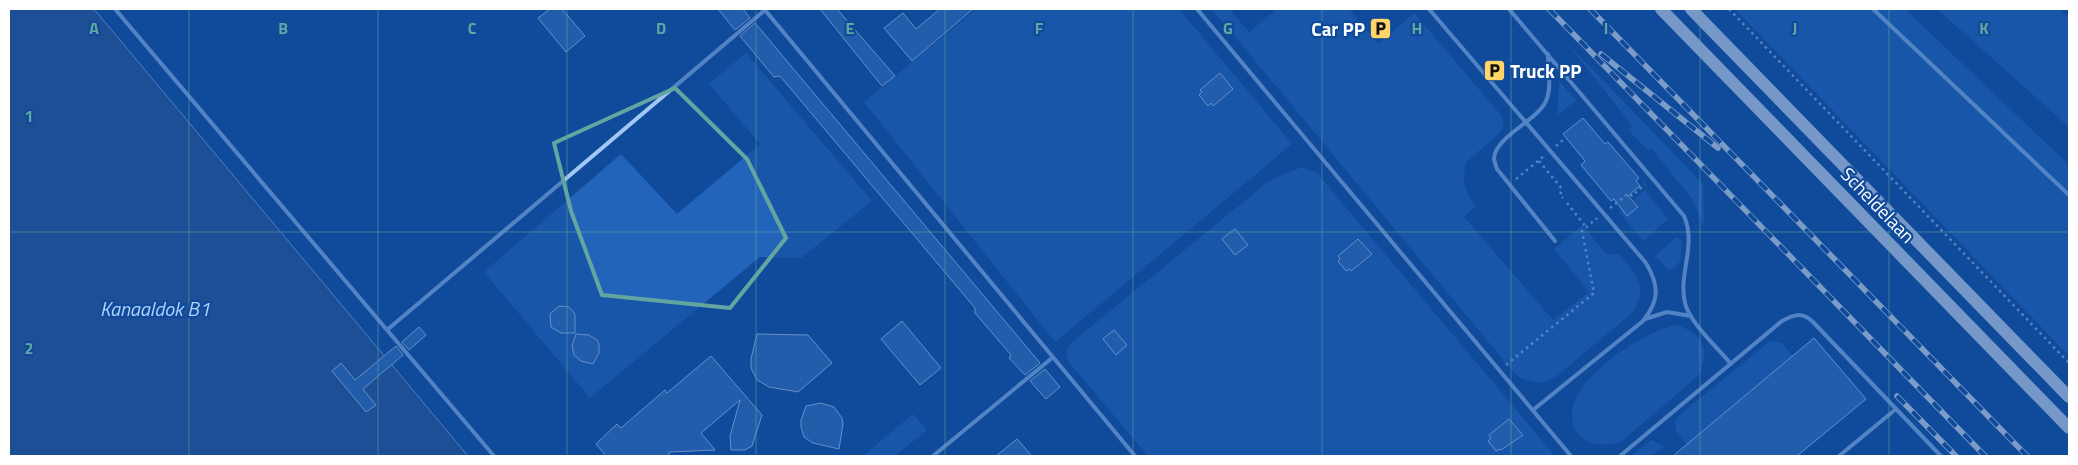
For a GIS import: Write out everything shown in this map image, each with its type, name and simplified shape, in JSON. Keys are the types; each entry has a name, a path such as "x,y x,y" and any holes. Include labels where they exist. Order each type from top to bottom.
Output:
{"main road":[{"name":"Scheldelaan","path":"1661,9 2069,428"},
{"name":"Scheldelaan","path":"1691,9 2069,397"}],"lane":[{"path":"115,9 494,456"},
{"path":"387,330 765,9 1135,456"},
{"path":"1197,9 1571,456"},
{"path":"1429,9 1581,185 1646,263 1654,276 1656,298 1650,312 1643,320 1533,410"},
{"path":"1509,9 1684,216 1689,227 1690,241 1684,292 1685,304 1691,316 1731,364"},
{"path":"1873,9 2069,195"},
{"path":"1548,54 1549,90 1546,101 1538,111 1498,147 1494,158 1496,169 1555,241"},
{"path":"1643,320 1667,312 1691,316"},
{"path":"1620,456 1782,321 1799,314 1807,316 1941,456"},
{"path":"933,456 1052,358"},
{"path":"1839,456 1896,409"}],"path":[{"name":"Scheldelaan","path":"1729,9 2069,363"},
{"path":"1509,185 1563,140"},
{"path":"1539,160 1562,189 1560,195 1563,198"},
{"path":"1500,370 1594,293 1582,230 1629,194 1632,196 1645,185 1638,176 1645,170"},
{"path":"1566,203 1586,227"}],"highlighted area":[{"path":"675,88 747,159 786,238 730,308 602,295 571,211 554,143"}],"shaded area":[{"path":"976,9 1179,9 1292,144 1055,342 864,102"},
{"path":"1212,9 1229,9 1249,32 1277,9 1349,9 1378,44 1414,13 1501,115 1503,120 1503,127 1500,133 1466,162 1465,185 1476,206 1464,217 1553,320 1589,292 1554,249 1582,225 1606,254 1619,254 1639,282 1640,296 1632,313 1553,379 1533,382 1515,374"},
{"path":"1735,9 1905,9 2069,165 2069,356"},
{"path":"1937,9 2060,9 2069,19 2069,127"},
{"path":"1566,42 1703,184 1704,228 1693,200 1652,149 1649,151 1630,132 1631,124"},
{"path":"746,53 872,201 801,258 760,257 590,398 484,272 621,154 677,214 760,144 709,84"},
{"path":"1559,81 1576,100 1557,116"},
{"path":"1302,167 1317,173 1555,456 1148,456 1068,361 1066,353 1071,343 1269,181"},
{"path":"1645,190 1668,219 1643,241 1619,212"},
{"path":"1677,237 1682,242 1681,256 1677,266 1669,270 1655,256"},
{"path":"1678,325 1693,333 1702,344 1704,358 1699,375 1621,442 1605,445 1592,443 1582,437 1575,429 1572,419 1573,407 1578,394 1587,381 1628,346 1653,333"},
{"path":"1770,341 1782,343 1793,356 1687,445 1676,431 1675,419"},
{"path":"913,414 927,430 895,456 863,456"},
{"path":"1651,440 1664,446 1652,456 1631,456"}],"water":[{"name":"Kanaaldok B1","path":"9,9 94,9 468,456 9,456"}],"building":[{"path":"550,9 562,9 585,36 566,52 538,18"},
{"path":"718,9 743,9 750,18 735,30"},
{"path":"820,9 837,9 895,76 882,86"},
{"path":"940,9 973,9 912,61 884,28 903,13 916,29"},
{"path":"755,23 1040,363 1025,375 1009,358 1011,355 975,313 975,308 780,76 774,77 740,36"},
{"path":"1220,73 1233,89 1213,106 1211,103 1208,106 1199,95 1202,92 1200,90"},
{"path":"1583,118 1605,144 1608,142 1639,178 1636,181 1640,186 1628,196 1638,207 1627,216 1614,199 1611,201 1581,165 1585,161 1563,134"},
{"path":"1235,229 1248,245 1235,255 1222,239"},
{"path":"1358,239 1372,254 1351,271 1349,269 1346,271 1338,261 1340,258 1338,256"},
{"path":"559,306 569,307 575,314 575,333 561,333 551,327 550,314"},
{"path":"902,321 941,368 920,385 881,339"},
{"path":"419,327 426,335 409,350 402,342"},
{"path":"1114,330 1127,345 1116,355 1103,339"},
{"path":"576,334 589,335 597,340 599,353 593,364 581,361 574,355 572,346"},
{"path":"757,334 808,335 832,363 798,392 769,387 757,380 751,368 751,359"},
{"path":"1814,338 1866,399 1797,456 1673,456"},
{"path":"396,346 403,355 363,389 376,405 366,412 332,371 341,363 355,380"},
{"path":"711,356 762,415 752,446 745,450 731,450 730,436 740,400 701,433 715,450 669,452 669,456 606,456 596,444 617,424 621,428 665,390 667,393"},
{"path":"1045,369 1060,387 1046,399 1030,381"},
{"path":"821,403 834,407 842,418 843,424 839,449 813,443 804,437 801,420 806,406"},
{"path":"1509,419 1523,435 1501,450 1496,451 1488,441 1491,438 1489,435"},
{"path":"1017,439 1032,456 996,456"}],"railway":[{"path":"1549,9 1985,456"},
{"path":"1590,9 2027,456"},
{"path":"1601,54 1718,148"},
{"path":"1897,396 1956,456"}],"place":[{"name":"Car PP","path":"1381,29"},
{"name":"Truck PP","path":"1494,71"}]}
